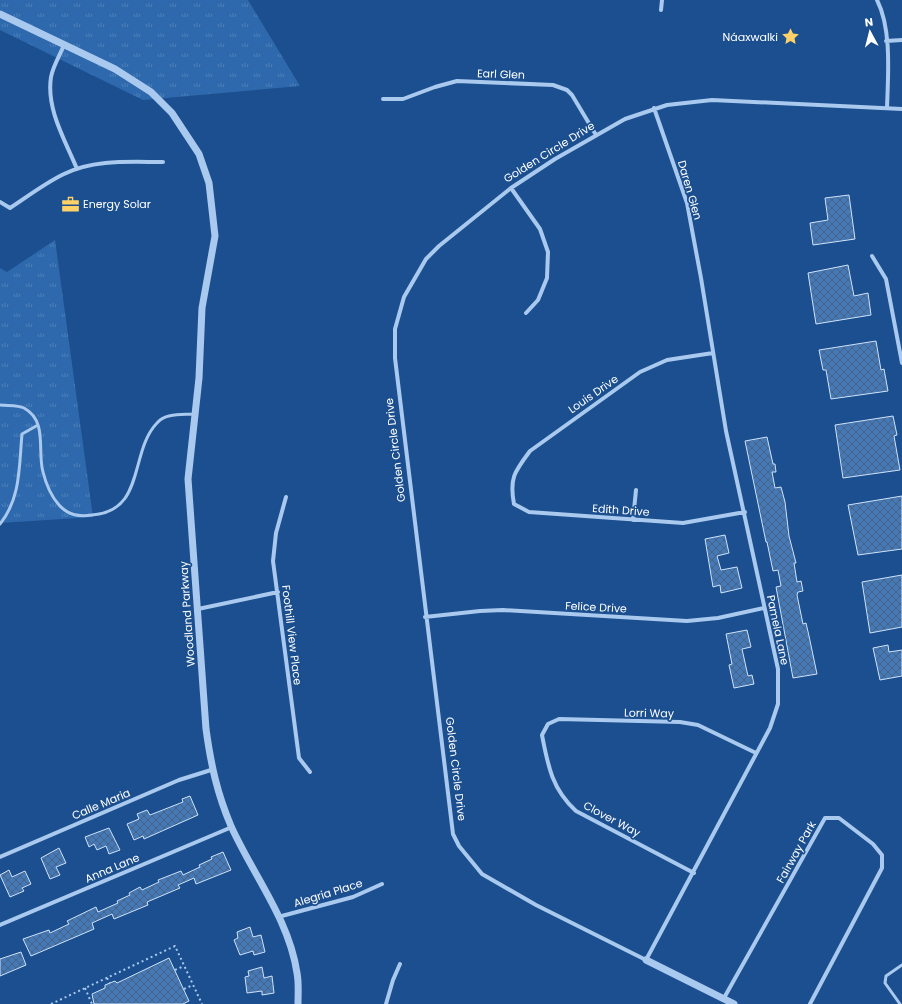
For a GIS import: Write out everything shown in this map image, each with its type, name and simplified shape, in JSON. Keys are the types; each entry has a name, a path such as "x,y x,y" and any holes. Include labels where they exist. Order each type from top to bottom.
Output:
{"street":[{"path":"661,10 662,0"},
{"path":"877,0 884,21 886,41 887,108"},
{"name":"Woodland Parkway","path":"0,14 115,69 151,92 172,113 199,154 209,183 215,236 213,254 202,308 199,378 188,479 206,729 211,770 232,827 268,893 290,944 297,974 298,1004"},
{"path":"886,41 902,40"},
{"path":"64,45 51,76 50,98 53,111 77,169"},
{"name":"Earl Glen","path":"382,99 403,99 435,87 457,81 553,85 567,90 572,95 596,135"},
{"name":"Golden Circle Drive","path":"734,1004 536,905 482,874 459,846 453,834 425,617 395,358 395,329 404,297 426,259 439,246 511,188 555,159 625,119 654,108 667,105 712,100 902,109"},
{"name":"Daren Glen","path":"654,108 687,203 701,278"},
{"path":"0,202 10,208 63,174 77,169 106,163 163,162"},
{"path":"511,188 540,229 548,252 547,278 538,300 526,313"},
{"path":"872,256 886,279 902,363"},
{"name":"Pamela Lane","path":"646,960 694,873 770,728 778,704 778,669 745,512 726,431 712,353 701,278"},
{"name":"Louis Drive","path":"511,488 517,468 530,451 640,372 667,360 712,353"},
{"name":"Edith Drive","path":"511,488 514,504 529,512 683,523 745,512"},
{"path":"633,520 636,490"},
{"name":"Foothill View Place","path":"286,497 276,533 273,560 299,758 310,772"},
{"path":"198,609 278,592"},
{"name":"Felice Drive","path":"425,617 503,610 687,621 718,618 764,608"},
{"name":"Lorri Way","path":"542,735 548,724 558,719 680,722 698,725 756,753"},
{"name":"Clover Way","path":"542,735 549,773 564,800 576,811 694,873"},
{"name":"Calle Maria","path":"0,857 179,780 211,770"},
{"name":"Fairway Park","path":"724,998 825,818 839,818 874,844 882,855 882,868 810,1004"},
{"name":"Anna Lane","path":"0,925 232,827"},
{"name":"Alegria Place","path":"278,917 353,897 382,884"},
{"path":"386,1004 393,980 400,964"}],"lane":[{"path":"0,405 23,408 31,414 40,430 42,471 53,498 68,513 83,516 101,515 111,511 130,493 148,434 158,422 167,417 194,414"},
{"path":"0,524 6,516 15,495 20,475 22,434 38,425"},
{"path":"901,1003 885,983 886,976 902,965"}],"path":[{"path":"50,1004 175,946 202,1004"},
{"path":"175,970 184,966"},
{"path":"107,978 110,983"},
{"path":"184,989 193,985"},
{"path":"85,988 92,1004"}],"green space":[{"path":"0,0 248,0 300,86 143,100 0,30"},
{"path":"55,240 93,517 0,523 0,268 7,272"}],"building":[{"path":"849,195 855,239 813,245 810,223 828,220 825,198"},
{"path":"848,265 854,296 868,293 871,315 816,324 808,273"},
{"path":"876,341 881,370 884,369 888,391 831,399 826,370 823,370 819,350"},
{"path":"893,416 897,435 894,436 900,470 843,478 835,425"},
{"path":"767,437 773,464 775,464 776,472 772,472 775,488 781,487 785,502 789,536 796,563 794,563 797,582 801,581 803,591 798,592 797,595 803,624 806,623 817,674 793,678 776,587 781,586 778,570 773,571 745,441"},
{"path":"902,496 902,549 858,555 848,505"},
{"path":"725,535 729,553 717,556 721,570 737,567 742,588 721,593 720,585 713,587 705,539"},
{"path":"902,575 902,627 870,633 862,582"},
{"path":"747,630 751,647 742,649 748,676 752,675 754,684 734,688 729,665 732,664 726,634"},
{"path":"888,645 889,652 902,650 902,676 880,680 873,648"},
{"path":"190,796 198,815 144,839 143,836 134,840 127,824 139,819 137,814 147,810 150,815 183,802 182,799"},
{"path":"109,828 120,850 109,854 106,846 97,850 94,844 89,847 85,837"},
{"path":"59,848 66,863 56,867 60,875 50,879 41,858"},
{"path":"223,852 231,870 196,884 194,878 178,885 180,888 147,902 148,905 114,919 112,914 92,923 94,929 31,956 23,939 49,930 50,933 69,924 67,921 96,907 98,912 118,903 117,901 130,895 129,893 140,887 142,890 159,882 158,880 181,871 183,875 200,867 199,865 212,859 211,857"},
{"path":"9,870 12,877 25,871 31,884 22,888 24,891 10,897 0,875"},
{"path":"250,927 253,937 261,935 265,952 254,955 253,951 240,955 234,940 238,938 237,932"},
{"path":"21,952 26,965 0,976 0,959"},
{"path":"169,958 189,1001 183,1004 94,1004 92,994 105,988 105,985 115,981 117,983"},
{"path":"262,967 264,978 272,976 274,993 262,995 262,991 247,993 245,977 249,976 248,971"}],"place":[{"name":"Náaxwalki","path":"791,37"},
{"name":"Energy Solar","path":"70,204"}]}
